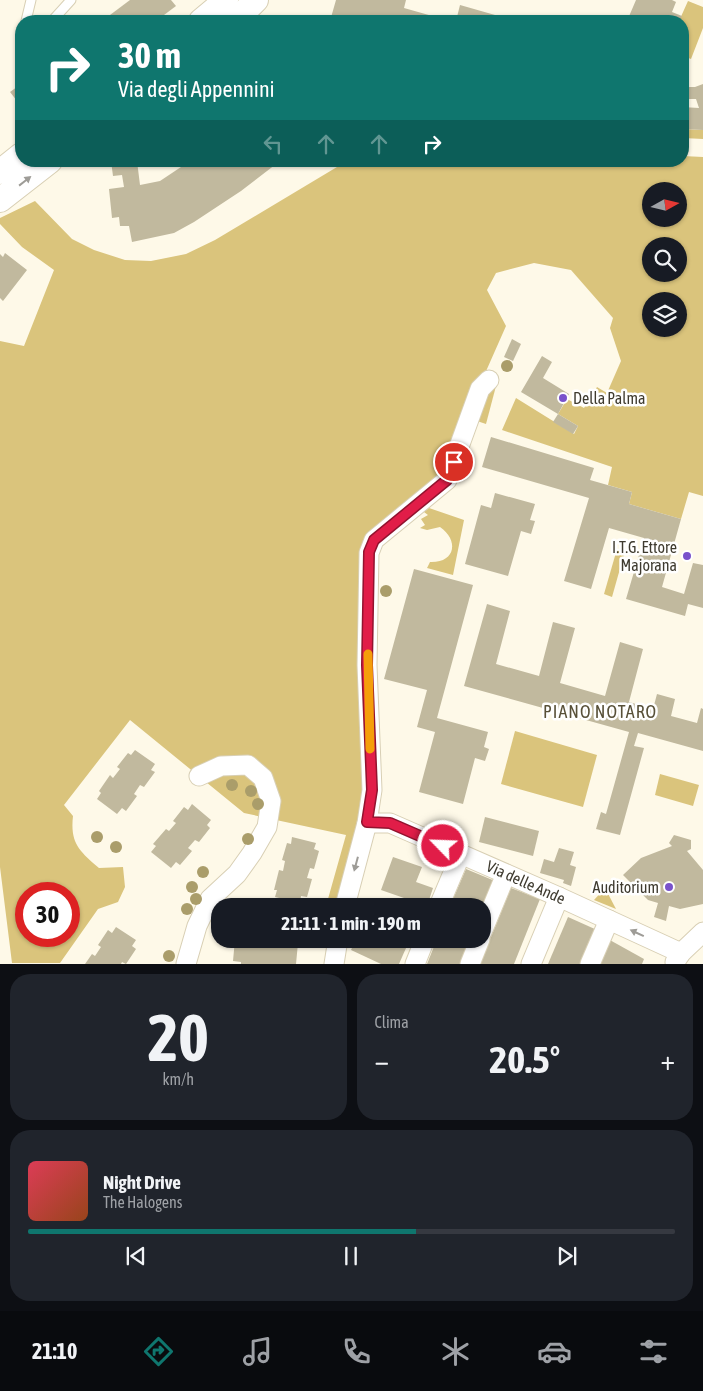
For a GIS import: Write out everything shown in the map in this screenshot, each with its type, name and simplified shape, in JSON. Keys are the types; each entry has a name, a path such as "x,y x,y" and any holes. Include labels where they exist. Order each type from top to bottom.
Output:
{"street":[{"path":"211,15 225,6 256,0"},
{"path":"0,172 15,159"},
{"path":"0,200 42,167"},
{"path":"347,898 367,822 372,790 367,665 369,552 374,540 447,480 480,389 489,380"},
{"path":"186,964 197,926 210,899 237,874 268,827 271,801 263,778 248,765 222,766 199,776"},
{"name":"Via delle Ande","path":"367,822 390,823 559,897 609,920 677,958"},
{"path":"442,898 460,854"},
{"path":"491,910 506,874"},
{"path":"531,964 559,897"},
{"path":"590,964 609,920"},
{"path":"677,958 703,932"},
{"path":"334,964 337,948"},
{"path":"415,964 421,948"},
{"path":"470,964 476,948"}],"lane":[{"path":"27,15 31,0"},
{"path":"57,15 71,0"}],"shaded area":[{"path":"688,1 703,7 703,28 691,59 689,58 689,15 682,15"},
{"path":"689,129 703,130 703,139 689,138"},
{"path":"689,156 703,157 703,496 689,492 681,519 629,504 632,492 608,485 612,467 502,430 516,398 574,434 578,426 558,414 567,399 584,408 597,387 607,393 621,361 610,328 613,318 571,270 534,263 496,273 487,290 506,326 441,473 366,544 365,806 339,898 328,898 346,835 244,813 130,720 64,805 73,816 73,833 77,846 81,851 99,868 123,867 125,887 118,902 98,909 80,935 80,882 15,882 15,947 71,947 60,963 12,963 0,867 0,341 24,346 54,270 22,247 0,224 0,218 35,201 72,239 94,250 125,260 151,261 186,254 215,240 337,167 689,167"},
{"path":"496,386 486,424 477,421 486,394"},
{"path":"429,508 464,520 453,575 427,568 430,562 445,559 452,550 450,538 440,527 427,530 420,528 425,525 421,519 428,515 424,512"},
{"path":"617,549 625,551 612,597 604,594"},
{"path":"515,731 597,755 583,807 501,784"},
{"path":"660,774 699,785 693,806 655,795"},
{"path":"605,888 616,909 594,900"}],"building":[{"path":"130,0 171,0 176,6 164,15 110,15"},
{"path":"336,0 406,0 404,8 429,15 332,15"},
{"path":"636,0 672,0 676,2 672,12 680,15 630,15"},
{"path":"460,5 495,15 458,15"},
{"path":"703,84 703,130 689,129 689,107 699,108 696,99 689,99 689,87"},
{"path":"15,88 15,98 10,92"},
{"path":"112,167 138,167 140,185 160,181 181,167 272,167 241,191 174,233 132,242 129,226 120,226 119,217 112,218 109,189 124,187 122,175 113,176"},
{"path":"5,253 27,270 3,301 0,298 0,254 3,257"},
{"path":"512,339 521,344 513,361 504,357"},
{"path":"542,356 552,362 543,378 569,394 558,414 521,392"},
{"path":"558,414 578,426 573,434 553,422"},
{"path":"491,437 594,468 590,480 632,492 629,504 681,519 662,587 684,594 693,563 703,565 703,608 688,604 685,616 626,599 644,538 609,528 591,589 564,581 589,498 482,467"},
{"path":"495,493 535,504 530,520 535,521 531,534 521,531 508,576 465,564 481,505 491,508"},
{"path":"414,569 473,585 437,718 488,732 484,747 489,749 485,761 475,758 463,804 419,792 435,732 417,727 427,690 384,679"},
{"path":"487,604 510,611 496,664 539,676 553,622 575,628 560,683 605,696 620,642 643,649 629,702 653,709 657,694 675,699 671,716 697,723 701,708 703,709 703,751 638,733 634,746 644,748 620,835 596,829 601,812 606,814 629,732 464,686"},
{"path":"135,750 155,764 151,770 155,772 144,787 140,785 134,794 137,796 126,811 122,808 117,814 97,799 101,793 99,791 110,775 113,778 120,769 117,767 128,753 131,755"},
{"path":"192,804 211,820 207,825 210,828 199,842 195,840 188,848 192,851 180,865 176,862 171,868 151,852 156,846 153,844 166,829 169,831 176,823 173,821 184,807 188,810"},
{"path":"485,817 539,831 533,856 479,842"},
{"name":"Auditorium","path":"674,835 691,840 691,849 687,851 703,870 703,904 680,909 669,906 666,921 654,917 658,903 648,900 623,875 641,858 672,846 669,843"},
{"path":"292,837 316,843 314,849 319,851 314,869 310,868 307,878 312,879 307,897 275,897 277,890 274,890 279,870 283,871 285,861 282,860 287,843 291,844"},
{"path":"559,848 574,852 570,865 576,867 571,886 563,883 564,880 540,873 544,859 554,862"},
{"path":"393,857 422,867 416,882 433,888 430,898 404,898 381,890"},
{"path":"466,869 495,881 488,898 453,898"},
{"path":"511,888 540,899 514,964 480,964 487,948 491,948 491,937"},
{"path":"568,917 597,930 582,964 548,964"},
{"path":"116,927 136,940 132,946 136,949 126,964 122,962 121,964 85,964 92,954 95,956 101,947 98,945 108,930 112,933"},
{"path":"608,939 644,959 642,964 597,964"},
{"path":"234,948 298,948 296,964 241,964 241,962 233,961"},
{"path":"352,948 406,948 399,964 381,964 351,950"},
{"path":"433,948 467,948 460,964 427,964"}],"slow traffic":[{"path":"368,654 370,749"}],"place":[{"name":"Della Palma","path":"563,398"},
{"name":"I.T.G. Ettore Majorana","path":"687,556"},
{"name":"Auditorium","path":"669,887"}],"district":[{"name":"PIANO NOTARO","path":"600,711"}],"route":[{"path":"443,846 390,823 367,822 372,790 367,665 369,552 374,540 447,480 454,462"}]}
